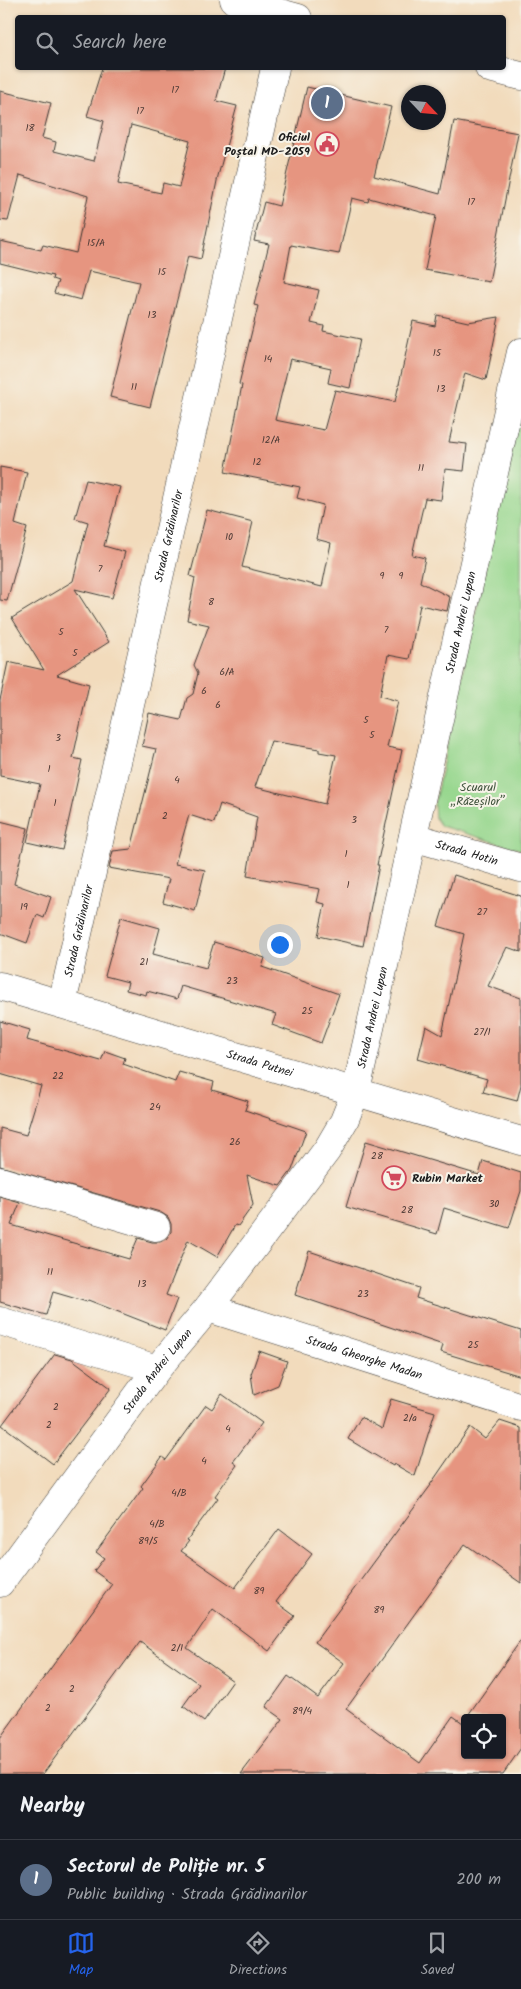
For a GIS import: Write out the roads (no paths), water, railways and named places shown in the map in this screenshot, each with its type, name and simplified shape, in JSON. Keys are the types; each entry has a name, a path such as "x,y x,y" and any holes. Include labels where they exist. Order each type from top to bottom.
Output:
{"street":[{"path":"234,0 284,15"},
{"name":"Strada Grădinarilor","path":"62,1004 275,70"},
{"path":"497,70 521,76"},
{"name":"Strada Andrei Lupan","path":"0,1582 157,1369 208,1308 327,1150 344,1121 356,1091 521,352"},
{"name":"Strada Hotin","path":"413,837 521,868"},
{"name":"Strada Putnei","path":"0,986 521,1141"},
{"path":"0,1181 156,1227"},
{"name":"Strada Gheorghe Madan","path":"208,1308 521,1407"},
{"path":"0,1321 157,1369"}],"place":[{"name":"Sectorul de Poliție nr. 5","path":"327,103"},
{"name":"Oficiul Poștal MD-2059","path":"327,144"},
{"name":"Rubin Market","path":"394,1178"}],"park label":[{"name":"Scuarul „Răzeșilor”","path":"478,794"}]}
